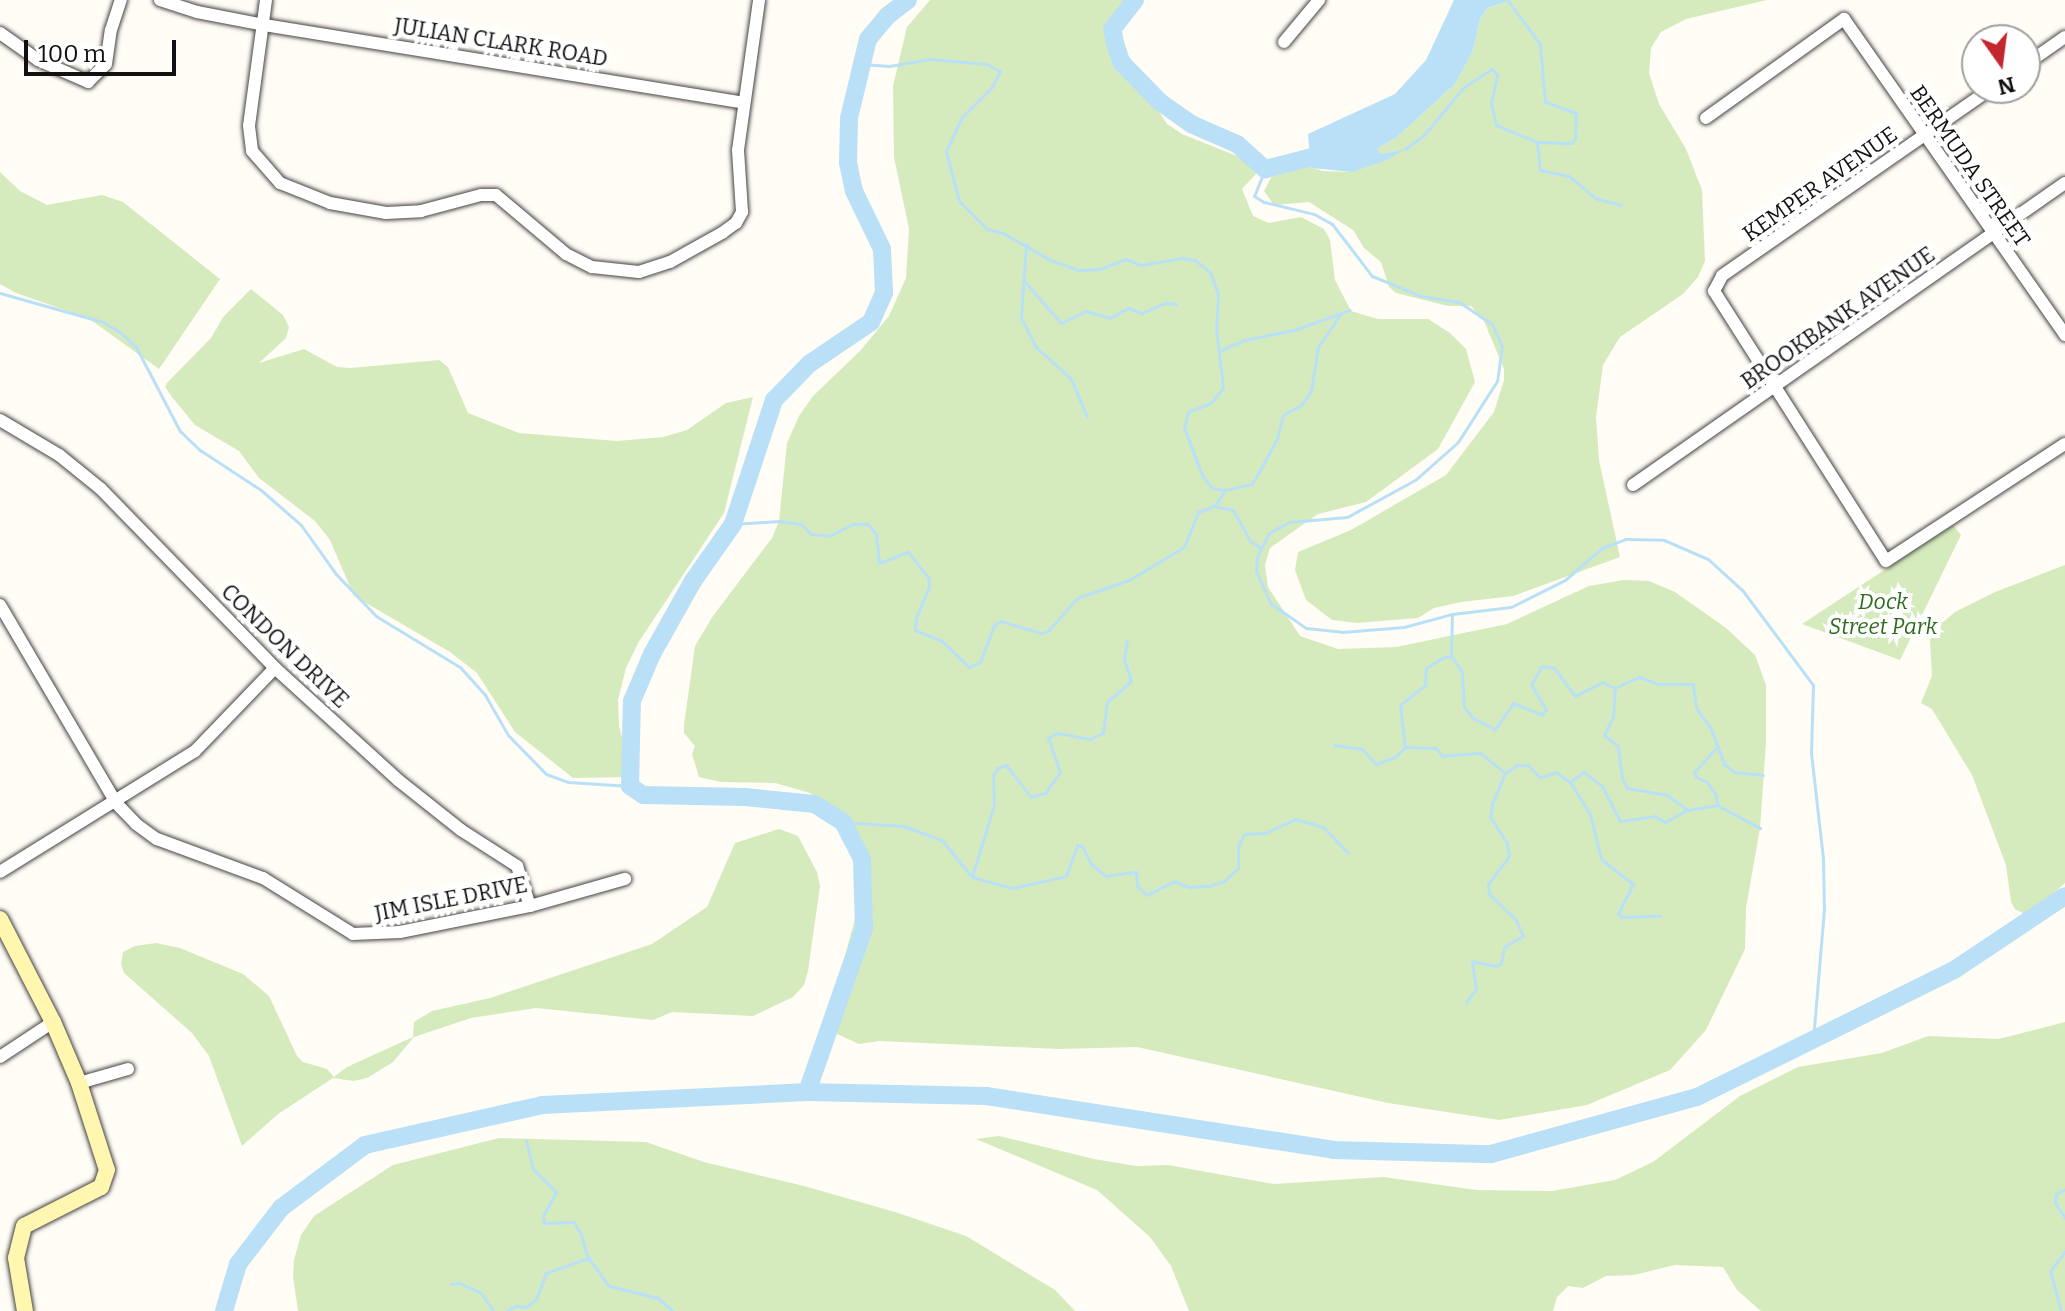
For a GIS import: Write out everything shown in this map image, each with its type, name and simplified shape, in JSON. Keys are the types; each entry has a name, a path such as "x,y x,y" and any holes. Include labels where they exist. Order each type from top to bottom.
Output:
{"street":[{"path":"0,33 38,60 88,82 106,64 111,30 121,0"},
{"name":"JULIAN CLARK ROAD","path":"160,0 197,12 264,25 742,102"},
{"path":"266,0 249,126 252,151 280,183 330,203 386,213 421,211 481,195 496,195 566,254 592,267 617,272 639,272 670,262 736,223 742,212 738,150 742,102 759,0"},
{"path":"1284,42 1319,0"},
{"name":"BERMUDA STREET","path":"1706,118 1844,19 2065,335"},
{"path":"2041,54 2065,37"},
{"name":"KEMPER AVENUE","path":"1773,387 1714,291 1722,276 1969,104"},
{"name":"BROOKBANK AVENUE","path":"1633,485 2065,183"},
{"path":"1773,387 1886,561 2065,444"},
{"name":"CONDON DRIVE","path":"0,420 59,455 101,489 275,668 398,780 461,830 517,866 524,878 530,906"},
{"name":"JIM ISLE DRIVE","path":"0,605 116,803 157,839 263,878 353,934 400,932 530,906 625,879"},
{"path":"0,872 116,803 195,751 275,668"},
{"path":"0,919 53,1022 79,1083 107,1170 101,1187 24,1226 16,1258 25,1311"},
{"path":"0,1057 53,1022"},
{"path":"79,1083 128,1069"}],"green space":[{"path":"930,0 1130,0 1122,29 1124,56 1167,124 1182,134 1254,163 1257,173 1242,189 1253,216 1269,223 1301,217 1324,229 1330,240 1335,280 1351,311 1378,319 1428,319 1450,333 1466,349 1475,382 1438,449 1366,502 1318,514 1270,548 1265,565 1268,587 1300,636 1338,649 1396,647 1507,624 1589,586 1624,580 1649,581 1675,592 1726,628 1755,655 1766,685 1766,743 1760,828 1746,908 1745,949 1706,1030 1670,1070 1587,1105 1499,1120 1388,1103 1137,1047 1058,1049 880,1041 859,1044 835,1033 833,1000 859,904 859,855 854,831 846,817 810,793 775,783 721,782 699,777 692,754 695,746 684,733 684,725 695,646 713,616 772,538 779,521 787,443 799,416 813,396 860,351 889,316 906,278 909,229 894,157 893,86 907,27"},
{"path":"1511,0 1767,0 1686,19 1661,32 1651,48 1649,73 1659,104 1686,149 1702,190 1705,261 1698,277 1683,294 1620,337 1603,365 1596,417 1599,460 1620,557 1513,596 1434,608 1418,618 1357,623 1332,620 1306,600 1295,570 1298,552 1351,530 1446,475 1494,412 1504,380 1504,369 1484,321 1471,306 1448,306 1396,293 1389,287 1381,262 1364,248 1353,230 1309,202 1274,205 1264,191 1273,174 1282,168 1303,165 1323,171 1352,172 1402,150 1381,154 1377,149 1397,137 1455,84 1473,51 1480,19 1488,8"},
{"path":"0,172 20,191 47,205 102,195 123,202 220,279 159,369 88,318 16,293 0,284"},
{"path":"251,289 283,315 289,327 286,338 259,363 304,349 337,367 439,360 448,367 468,413 519,433 617,441 663,437 687,430 726,403 753,397 724,513 638,643 626,668 618,700 619,726 633,777 573,778 515,732 477,673 450,652 354,596 330,540 315,521 259,478 239,451 195,425 172,397 165,387 167,383 211,338 224,316"},
{"name":"Dock Street Park","path":"1953,525 1961,535 1900,660 1802,624"},
{"path":"2065,565 2065,883 2028,916 2015,909 2011,902 2006,865 1972,775 1932,709 1921,703 1932,676 1930,640 1936,628 1955,612 1995,592"},
{"path":"779,829 798,836 817,872 820,886 808,971 804,985 793,997 753,1016 672,1012 653,1020 536,1008 471,1018 414,1037 393,1062 367,1078 354,1081 333,1078 278,1114 242,1146 209,1056 192,1033 124,973 121,964 123,952 135,946 156,943 180,948 243,974 269,996 297,1056 303,1062 327,1069 334,1077 347,1067 413,1037 414,1022 432,1011 490,998 652,944 707,907 735,843"},
{"path":"2065,1022 2065,1311 1761,1311 1737,1290 1723,1267 1675,1265 1634,1275 1606,1276 1583,1288 1568,1286 1557,1297 1553,1311 1189,1311 1171,1266 1150,1237 1097,1190 976,1139 999,1136 1094,1159 1136,1166 1168,1165 1274,1184 1383,1177 1477,1190 1552,1191 1615,1180 1653,1162 1740,1096 1798,1067 1882,1053 1928,1036 1999,1039"},
{"path":"499,1138 646,1142 704,1162 895,1212 966,1236 1055,1290 1075,1311 298,1311 294,1260 301,1235 314,1216 393,1165"}],"water":[{"path":"1454,0 1511,0 1488,8 1480,19 1473,51 1455,84 1397,137 1377,149 1381,154 1405,149 1387,160 1352,172 1311,168 1308,134 1395,94 1426,60"}],"waterway":[{"path":"807,1092 864,928 862,859 843,822 814,804 745,797 643,795 630,786 632,701 652,654 693,581 733,524 774,400 809,364 871,322 884,293 882,249 854,191 848,163 849,118 868,39 887,16 908,0"},
{"path":"1135,0 1112,29 1115,43 1121,62 1160,102 1191,124 1237,144 1265,169 1332,152"},
{"path":"1405,149 1423,136 1464,87 1492,69 1497,75 1491,103 1496,125 1537,142 1572,143 1576,113 1545,102 1540,44 1508,1"},
{"path":"861,64 889,66 930,59 986,64 1000,71 992,87 962,117 946,152 959,201 987,229 1003,233 1050,260 1079,270 1100,269 1126,259 1140,265 1182,258 1195,260 1210,272 1218,294 1216,328 1223,388 1211,403 1188,412 1184,428 1203,477 1212,488 1225,490 1251,484 1277,439 1283,415 1301,405 1311,391 1318,347 1341,313"},
{"path":"1537,142 1540,170 1569,176 1595,198 1621,205"},
{"path":"1265,169 1254,196 1264,202 1314,214 1332,224 1372,276 1421,296 1459,302 1492,324 1502,346 1497,381 1458,442 1415,480 1347,517 1289,522 1269,533 1257,557 1256,571 1270,603 1306,628 1342,632 1404,627 1452,614 1511,607 1565,580 1602,548 1625,539 1664,540 1708,559 1743,591 1813,685 1811,753 1823,859 1824,909 1813,1040"},
{"path":"1026,244 1021,318 1036,347 1071,379 1087,417"},
{"path":"1024,281 1061,323 1086,311 1110,318 1128,308 1142,313 1164,303 1176,304"},
{"path":"0,293 103,322 121,333 136,347 180,431 200,450 261,490 301,525 336,574 376,616 460,667 485,695 508,735 546,774 568,782 630,786"},
{"path":"1221,350 1244,340 1294,330 1350,310"},
{"path":"733,524 779,521 801,524 811,534 829,536 853,524 868,524 876,534 879,563 908,552 928,577 929,587 916,618 915,630 942,641 969,667 980,662 994,625 1001,621 1041,633 1048,631 1077,598 1129,580 1184,547 1198,512 1214,506 1225,490"},
{"path":"1214,506 1233,510 1250,541 1261,548"},
{"path":"1452,614 1451,656 1462,672 1464,707 1473,718 1495,729 1513,703 1542,715 1546,710 1531,684 1542,666 1554,668 1575,696 1602,682 1615,688"},
{"path":"972,877 994,805 993,776 997,768 1006,765 1031,797 1045,793 1060,772 1048,738 1057,733 1090,739 1103,733 1107,702 1131,681 1124,659 1127,641"},
{"path":"1405,747 1400,705 1425,685 1426,668 1451,656"},
{"path":"1615,688 1639,677 1658,684 1693,684 1696,708 1710,727 1724,764 1734,772 1763,775"},
{"path":"1615,688 1613,717 1604,735 1618,746 1622,778 1627,788 1667,795 1686,809"},
{"path":"1334,745 1362,749 1376,764 1395,757 1405,747"},
{"path":"1405,747 1436,748 1442,756 1480,753 1505,773"},
{"path":"1715,749 1694,772 1696,777 1707,782 1716,795 1717,805"},
{"path":"1466,1002 1476,989 1472,961 1496,966 1501,963 1504,947 1523,936 1516,920 1489,894 1488,884 1509,856 1507,843 1490,817 1492,804 1505,773 1517,765 1528,765 1540,778 1556,772 1570,782 1590,814 1601,859 1633,884 1618,913 1622,917 1660,916"},
{"path":"1570,782 1584,772 1602,786 1620,821 1655,816 1665,822 1687,810 1717,805 1760,828"},
{"path":"843,822 903,826 942,840 972,877 1012,888 1066,876 1077,845 1082,846 1091,864 1106,876 1136,872 1137,886 1147,895 1174,881 1188,887 1209,886 1224,881 1238,868 1238,847 1244,834 1265,833 1295,819 1323,827 1348,853"},
{"path":"224,1311 238,1264 281,1208 365,1145 542,1105 807,1092 986,1096 1333,1150 1491,1154 1697,1097 1954,970 2065,896"},
{"path":"526,1141 533,1169 556,1192 543,1215 544,1223 573,1222 580,1232 588,1258 609,1286 658,1298 673,1311"},
{"path":"2065,1189 2056,1194 2055,1203 2065,1218"},
{"path":"2061,1311 2050,1271 2065,1251"},
{"path":"507,1311 515,1306 526,1307 536,1299 546,1273 588,1258"},
{"path":"451,1284 459,1283 481,1293 493,1311"}]}
